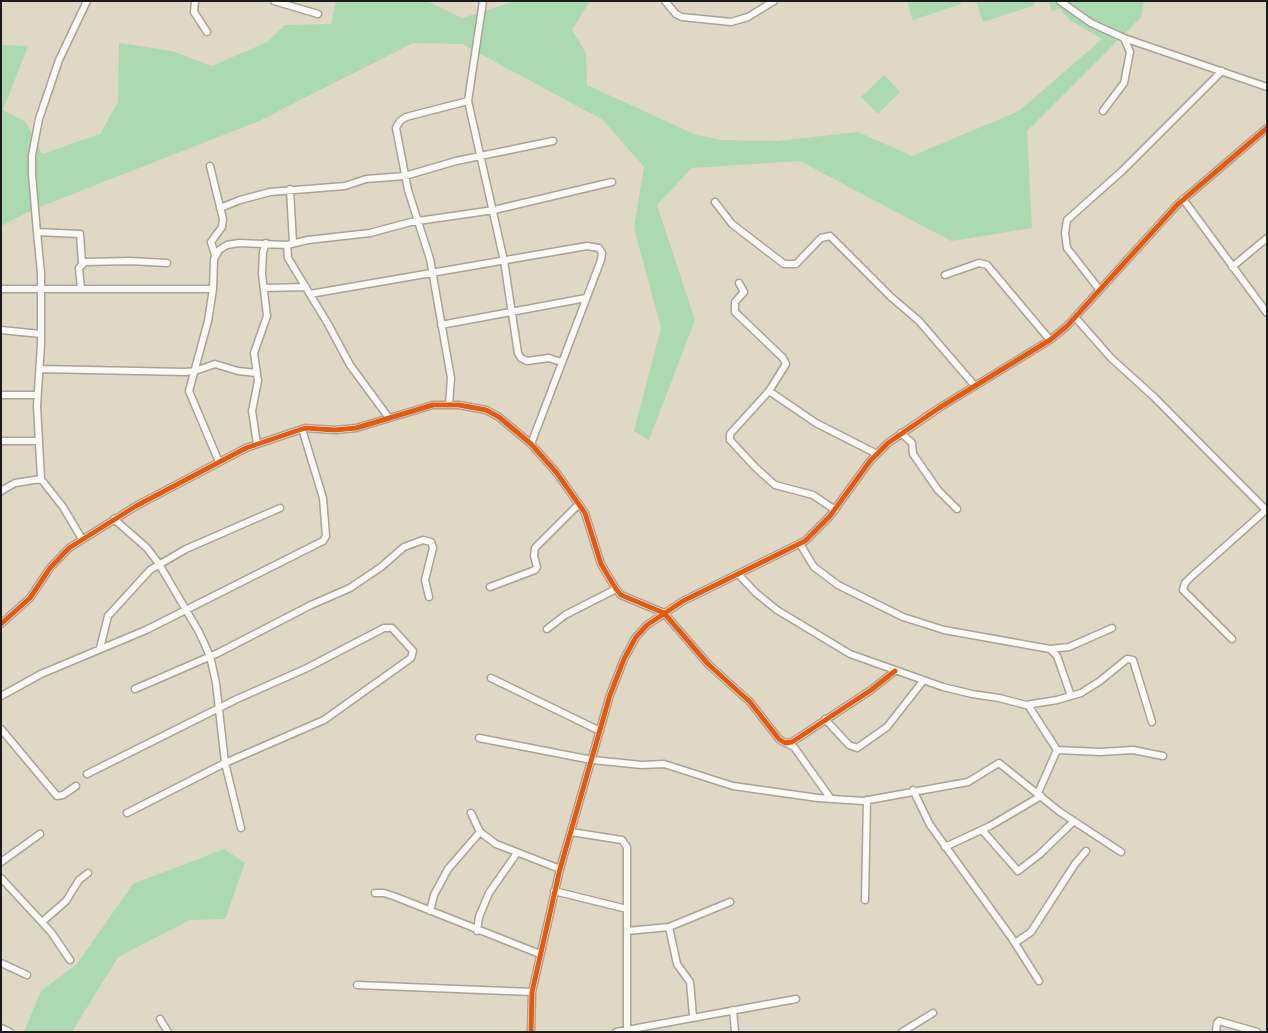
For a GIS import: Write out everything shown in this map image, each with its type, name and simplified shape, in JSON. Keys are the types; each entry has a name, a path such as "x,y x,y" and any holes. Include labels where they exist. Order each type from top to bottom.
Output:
{"street":[{"path":"82,539 62,507 41,479 37,395 40,369 41,288 32,155 39,119 59,60 87,1"},
{"path":"195,1 194,12 207,32"},
{"path":"274,1 318,14"},
{"path":"483,1 468,101 494,210 518,353 521,358 527,361 548,358 561,362"},
{"path":"665,1 676,14 682,17 731,22 748,17 774,1"},
{"path":"1060,1 1091,23 1124,38 1267,87"},
{"path":"1103,111 1124,83 1130,52 1124,38"},
{"path":"1099,289 1067,248 1065,232 1067,220 1122,170 1222,71"},
{"path":"450,405 452,378 431,274 430,260 405,176 396,128 400,121 406,117 468,101"},
{"path":"531,1032 532,992 554,891 610,695 628,651 636,637 647,625 683,601 800,544 814,534 876,454 901,433 1050,340 1075,318 1099,289 1183,199 1267,128"},
{"path":"220,208 240,200 290,189 345,186 366,179 405,176 480,155 553,141"},
{"path":"210,166 223,224 211,242 215,255 213,289 208,321 195,371 189,385 190,398 219,462"},
{"path":"215,255 227,245 250,242 290,244 370,233 419,222 494,210 612,182"},
{"path":"290,189 290,244 288,258 350,366 389,418"},
{"path":"1183,199 1267,313"},
{"path":"715,202 732,224 784,264 796,264 821,238 830,236 891,297 919,321 975,386"},
{"path":"37,232 80,234 82,263 79,268 81,289"},
{"path":"1232,267 1267,238"},
{"path":"257,444 252,411 258,386 254,353 267,316 262,260 266,243"},
{"path":"310,294 595,247 600,250 602,256 531,444"},
{"path":"82,263 111,260 167,263"},
{"path":"945,275 979,263 987,265 1050,340"},
{"path":"739,284 744,292 735,302 735,312 785,362 785,368 770,392 730,434 732,444 775,485 813,495 834,510"},
{"path":"264,288 306,287"},
{"path":"1,289 213,289"},
{"path":"441,325 586,298"},
{"path":"1075,318 1111,358 1154,397 1266,510 1192,576 1185,583 1183,590 1232,639"},
{"path":"1,330 41,334"},
{"path":"40,369 195,371 215,364 238,371 257,373"},
{"path":"770,392 808,418 876,454"},
{"path":"1,395 37,395"},
{"path":"1,624 35,593 54,562 82,539 114,519 219,462 257,444 302,429 356,428 433,405 450,405 486,410 506,423 531,444 556,472 585,513 601,564 621,595 664,613 708,664 742,693 779,739 794,747 831,799"},
{"path":"1,696 41,674 146,630 325,538 323,498 302,429"},
{"path":"901,433 912,444 913,454 941,493 957,509"},
{"path":"1,441 39,441"},
{"path":"1,485 41,479"},
{"path":"1,491 16,483"},
{"path":"490,587 535,570 537,567 534,556 535,548 579,504"},
{"path":"100,648 108,616 159,564 186,549 280,508"},
{"path":"114,519 147,548 159,564 186,609 210,656 226,763 241,828"},
{"path":"135,689 210,656 350,588 382,567 404,547 423,540 431,542 433,548 425,580 428,597"},
{"path":"800,544 814,567 838,585 903,617 978,638 1050,649 1069,647 1112,628"},
{"path":"739,575 756,593 777,610 850,654 895,671 966,693 1028,705 1071,696 1100,681 1127,659 1134,660 1152,722"},
{"path":"548,629 565,615 616,589"},
{"path":"87,774 307,668 384,628 392,628 414,653 411,658 389,675 324,720 226,763 127,813"},
{"path":"1050,649 1057,656 1071,696"},
{"path":"785,743 792,742 871,690 895,671"},
{"path":"491,678 600,731"},
{"path":"825,719 848,745 857,748 887,727 923,680"},
{"path":"1028,705 1057,750"},
{"path":"1,729 56,796 62,795 76,786"},
{"path":"479,738 592,760 642,765 664,764 733,786 831,799 867,800 913,790 946,788 968,782 999,764 1060,812 1121,852"},
{"path":"1057,750 1100,752 1133,750 1163,756"},
{"path":"945,847 982,830 1039,794 1057,750"},
{"path":"913,790 930,825 1015,943 1039,980"},
{"path":"865,900 867,800"},
{"path":"471,813 480,832 496,844 560,869"},
{"path":"982,830 1018,870 1040,854 1074,821"},
{"path":"430,912 434,895 448,869 480,832"},
{"path":"571,832 626,842 627,1030"},
{"path":"1,862 40,834"},
{"path":"1015,943 1031,932 1086,850"},
{"path":"476,931 479,917 489,893 517,853"},
{"path":"42,922 66,901 79,880 88,872"},
{"path":"1,878 42,922 70,960"},
{"path":"554,891 627,909"},
{"path":"376,893 384,893 476,931 540,954"},
{"path":"627,931 669,928 730,902"},
{"path":"669,928 677,964 690,982 693,1016"},
{"path":"1,963 27,975"},
{"path":"357,985 532,992"},
{"path":"616,1032 693,1016 796,999"},
{"path":"733,1010 735,1032"},
{"path":"902,1032 933,1012"},
{"path":"160,1019 168,1032"},
{"path":"1216,1032 1216,1024 1219,1021 1257,1032"},
{"path":"1,1028 10,1032"}],"green space":[{"path":"336,1 427,1 462,18 516,1 590,1 572,30 586,53 587,85 696,135 722,140 777,141 858,132 912,156 1019,111 1102,39 1070,20 1060,9 1052,11 1048,1 1144,1 1141,17 1027,131 1032,228 951,241 800,161 692,168 657,205 695,320 649,440 634,431 661,328 634,228 644,167 603,120 462,44 413,43 259,121 32,210 1,226 1,45 28,46 3,110 26,122 42,154 100,134 118,102 119,43 172,51 212,66 267,42 285,25 331,24"},
{"path":"907,1 960,1 961,4 913,20"},
{"path":"976,1 1034,1 1035,5 983,22"},
{"path":"884,75 900,92 878,114 861,97"},
{"path":"224,849 245,863 225,919 190,920 118,957 72,1032 24,1032 41,991 77,964 133,884"}],"cycle path":[{"path":"531,1032 532,992 560,869 610,695 624,659 636,637 647,625 683,601 805,541 830,516 870,461 888,443 939,408 1050,340 1067,326 1177,205 1267,128"},
{"path":"1,624 30,598 50,568 69,548 136,506 246,448 305,428 335,430 356,428 433,405 459,405 486,410 499,417 531,444 556,472 585,513 601,564 621,595 664,613 708,664 750,702 779,739 785,743 792,742 871,690 895,671"}]}
